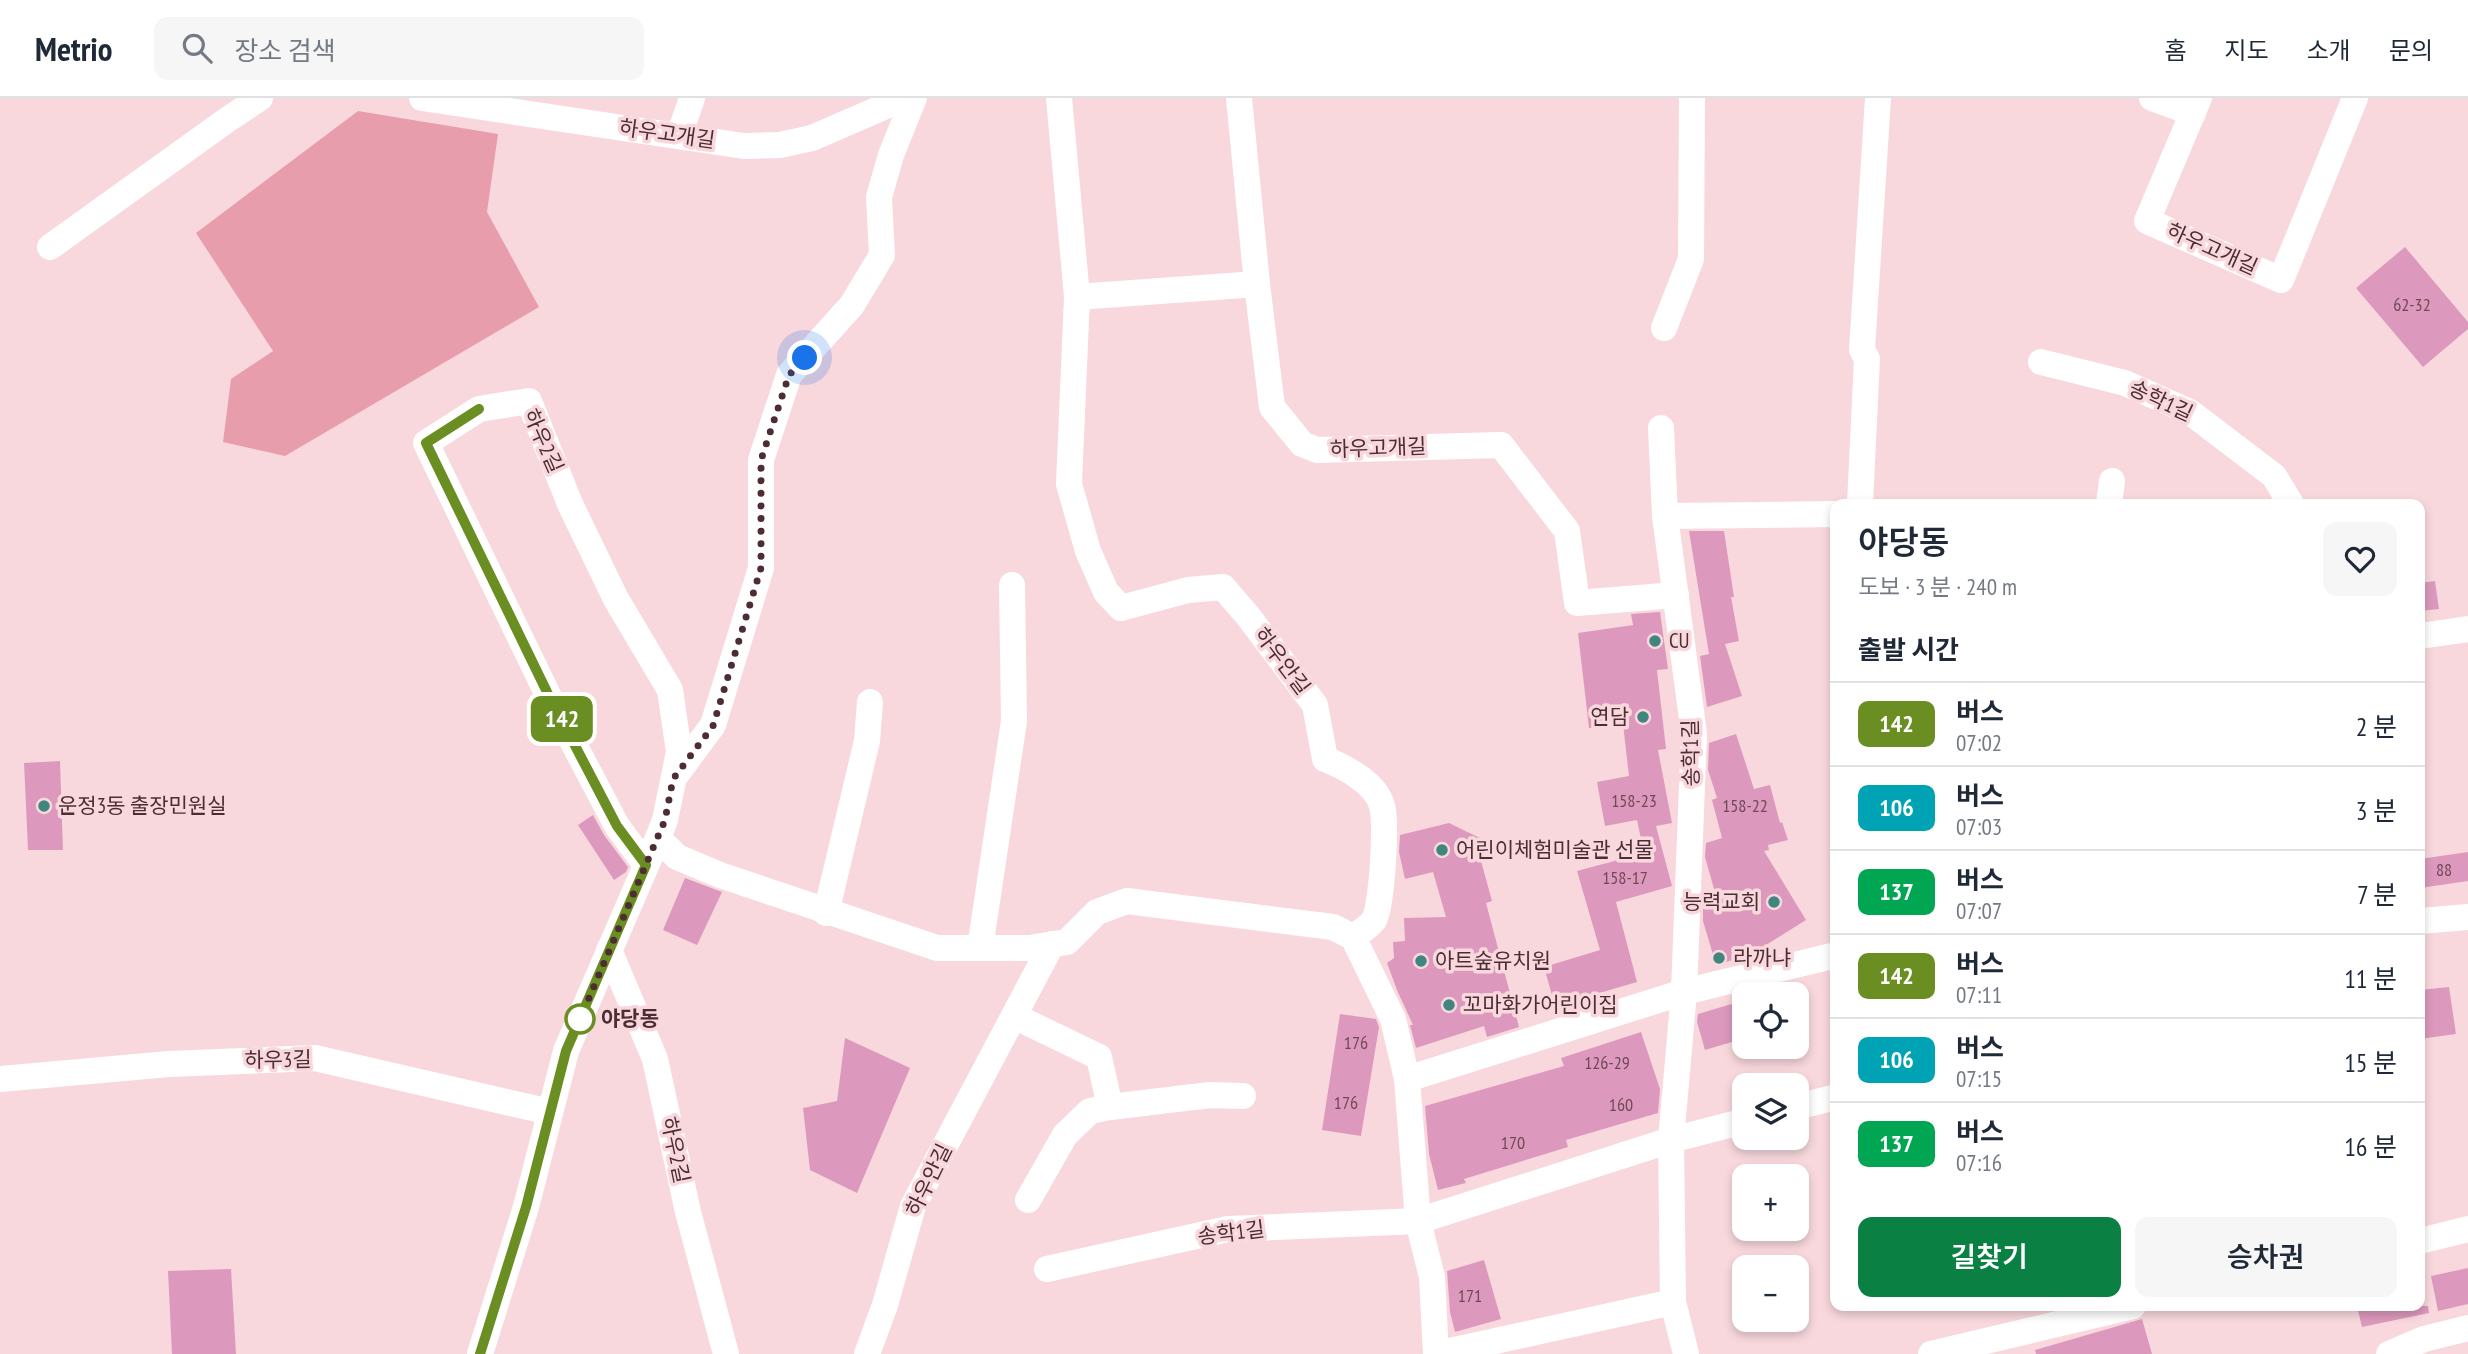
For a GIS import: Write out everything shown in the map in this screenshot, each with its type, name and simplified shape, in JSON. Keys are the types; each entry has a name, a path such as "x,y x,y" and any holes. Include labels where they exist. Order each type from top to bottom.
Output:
{"street":[{"path":"50,247 260,98"},
{"name":"하우고개길","path":"422,98 744,146 780,145 812,138 904,98"},
{"path":"679,136 692,98"},
{"path":"673,779 713,726 761,568 761,460 789,375 852,305 881,255 879,197 891,155 914,98"},
{"path":"1059,98 1077,297 1257,284"},
{"name":"하우고개길","path":"1239,98 1272,407 1302,444 1317,450 1501,445 1567,531 1577,603 1676,595"},
{"path":"1664,328 1691,259 1692,98"},
{"path":"1860,499 1867,359 1862,350 1878,98"},
{"name":"하우고개길","path":"2152,98 2196,106 2147,221 2281,280 2355,98"},
{"name":"하우안길","path":"1077,297 1069,484 1088,551 1106,592 1121,607 1188,590 1223,587 1315,705 1325,759 1342,766 1373,789 1382,806 1379,901 1374,920 1353,937"},
{"name":"송학1길","path":"2041,362 2125,383 2190,412 2273,476 2288,499"},
{"name":"하우2길","path":"480,1354 526,1207 566,1051 658,838 665,820 679,752 670,690 616,599 570,504 529,401 479,409 426,443 547,692 617,826 646,865"},
{"name":"송학1길","path":"1661,428 1665,516 1694,734 1684,992 1671,1140 1673,1302 1686,1354"},
{"path":"1665,516 1830,513"},
{"path":"980,948 1014,722 1012,584"},
{"path":"2425,635 2468,629"},
{"path":"826,912 867,741 870,702"},
{"path":"658,838 677,857 720,875 937,948 1030,948 1067,942 1097,912 1127,901 1333,926 1353,937 1393,1019 1408,1079 1418,1221 1432,1277 1436,1354 1673,1302"},
{"path":"2425,921 2468,918"},
{"name":"하우안길","path":"867,1354 885,1305 913,1206 1052,944"},
{"name":"하우2길","path":"609,950 655,1059 688,1212 726,1354"},
{"path":"1408,1079 1684,992 1830,956"},
{"path":"1014,1016 1099,1057 1110,1107"},
{"name":"하우3길","path":"0,1079 169,1064 315,1058 550,1112"},
{"path":"1028,1200 1065,1135 1090,1111 1210,1095 1243,1096"},
{"path":"1809,1104 1830,1099"},
{"name":"송학1길","path":"1047,1269 1228,1229 1418,1221 1671,1140 1732,1124"},
{"path":"2425,1240 2468,1229"},
{"path":"1931,1354 2112,1311"},
{"path":"2389,1354 2424,1339 2468,1328"}],"shaded area":[{"path":"358,111 498,134 487,212 539,307 285,456 223,442 231,379 273,351 196,233"}],"building":[{"path":"2405,247 2468,322 2468,329 2423,367 2356,288"},
{"path":"1689,531 1724,531 1739,641 1725,644 1742,696 1707,707 1700,656 1709,654"},
{"path":"2435,581 2439,609 2425,610 2425,582"},
{"path":"1660,612 1668,669 1657,670 1666,749 1658,750 1672,823 1656,826 1672,886 1616,902 1637,982 1555,1006 1544,967 1600,950 1577,871 1644,853 1637,820 1605,826 1597,782 1629,776 1623,724 1589,728 1578,633 1633,625 1631,614"},
{"path":"1736,734 1754,789 1770,785 1780,823 1782,822 1788,840 1768,845 1769,850 1764,851 1806,920 1758,950 1759,952 1716,965 1703,921 1703,900 1716,896 1705,857 1706,843 1722,838 1712,800 1717,798 1708,770 1709,743"},
{"name":"운정3동 출장민원실","path":"60,761 63,850 28,850 24,763"},
{"path":"593,815 628,867 626,872 614,880 578,825"},
{"path":"1449,823 1482,839 1487,860 1481,861 1492,901 1486,903 1519,1027 1487,1037 1484,1026 1416,1048 1410,1025 1413,1025 1387,963 1394,958 1393,942 1405,941 1404,918 1446,917 1433,872 1405,879 1399,852 1400,835"},
{"path":"2468,852 2468,881 2425,887 2425,858"},
{"path":"685,878 722,892 697,945 663,930"},
{"path":"2449,987 2456,1034 2425,1038 2425,989"},
{"path":"1732,1004 1732,1042 1705,1050 1697,1022 1698,1014"},
{"path":"1340,1014 1376,1019 1379,1027 1361,1136 1322,1130"},
{"path":"1641,1032 1660,1089 1658,1113 1566,1140 1568,1147 1464,1179 1466,1183 1438,1190 1429,1154 1425,1106 1564,1066 1561,1058"},
{"path":"845,1038 910,1068 857,1193 810,1170 803,1108 837,1101"},
{"path":"1484,1260 1501,1319 1455,1332 1450,1312 1447,1271"},
{"path":"2468,1268 2468,1304 2438,1311 2431,1276"},
{"path":"231,1269 236,1354 172,1354 168,1271"},
{"path":"2425,1306 2428,1306 2429,1313 2362,1327 2358,1311 2425,1311"},
{"path":"2142,1319 2152,1354 2036,1354 2035,1350"}],"bus line":[{"name":"142","path":"479,409 426,443 547,692 617,826 646,865 566,1051 526,1207 480,1354"}],"place":[{"name":"CU","path":"1655,641"},
{"name":"연담","path":"1643,717"},
{"name":"운정3동 출장민원실","path":"44,806"},
{"name":"어린이체험미술관 선물","path":"1442,850"},
{"name":"능력교회","path":"1774,902"},
{"name":"라까냐","path":"1719,958"},
{"name":"아트숲유치원","path":"1421,961"},
{"name":"꼬마화가어린이집","path":"1449,1005"},
{"name":"야당동","path":"580,1019"}],"route":[{"path":"580,1019 577,1026 665,820 673,779 713,726 761,568 761,460 789,375 805,358"}]}
